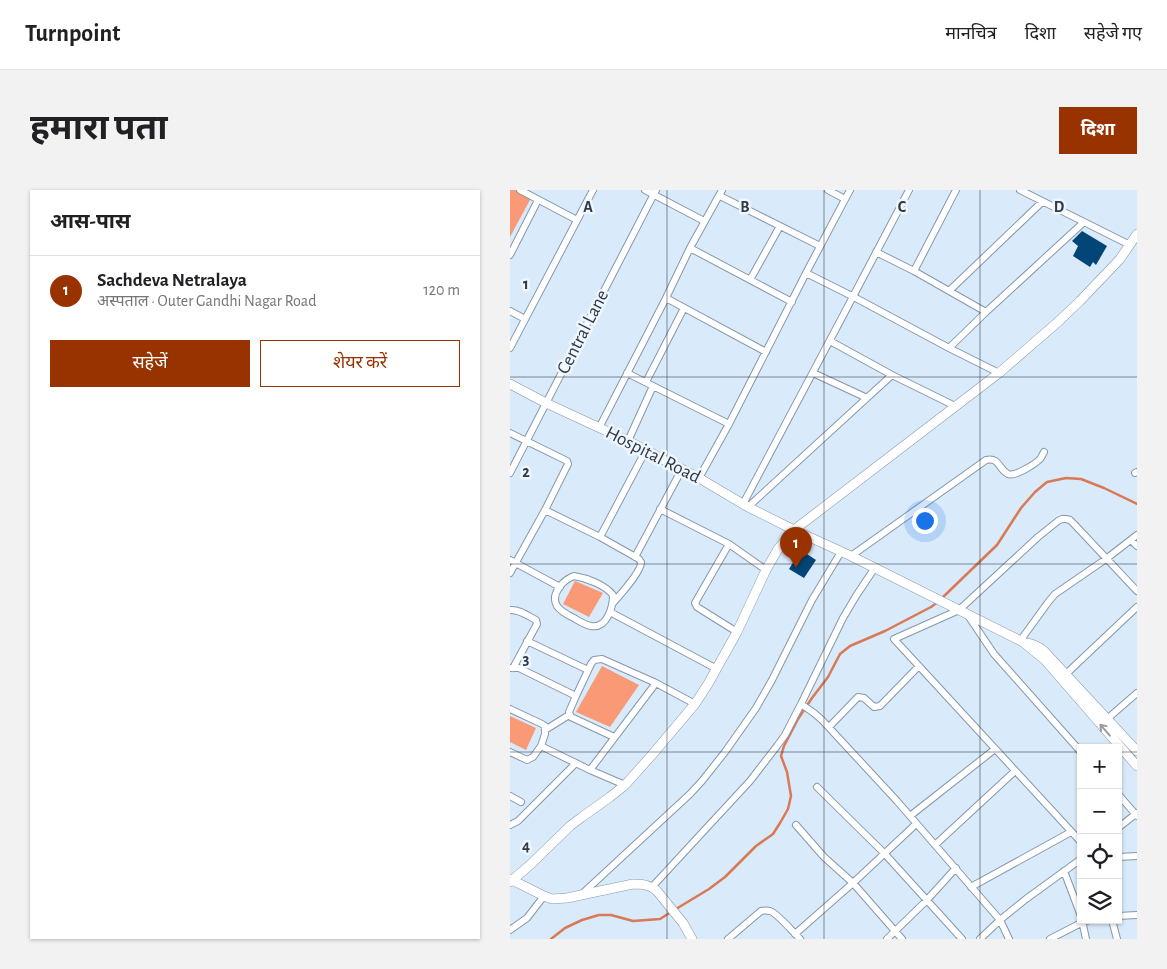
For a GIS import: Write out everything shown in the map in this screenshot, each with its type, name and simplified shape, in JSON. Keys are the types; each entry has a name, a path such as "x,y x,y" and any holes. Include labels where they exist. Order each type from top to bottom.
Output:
{"street":[{"path":"520,190 577,220"},
{"path":"510,348 594,190"},
{"path":"645,190 655,192 704,221"},
{"path":"828,190 845,200"},
{"path":"699,478 850,190"},
{"path":"745,505 852,296 909,190"},
{"path":"914,271 956,190"},
{"path":"1020,190 1130,245"},
{"name":"Central Lane","path":"510,473 655,192"},
{"path":"599,428 704,221 721,193 820,246"},
{"path":"510,255 538,200"},
{"path":"949,291 1042,202"},
{"path":"949,348 1084,222"},
{"path":"750,280 780,226"},
{"path":"692,939 683,923 665,901 652,887 644,884 634,884 579,896 552,899 511,880 582,816 625,785 695,704 737,632 766,570 778,549 794,530 999,373 1080,301 1120,258 1137,234"},
{"path":"690,248 792,302"},
{"path":"876,252 914,271 986,312"},
{"path":"806,273 999,373"},
{"path":"666,298 766,352"},
{"path":"646,382 684,308"},
{"path":"510,311 525,319"},
{"path":"830,341 892,375 955,406"},
{"path":"627,373 729,424"},
{"path":"813,373 867,398"},
{"path":"745,505 892,375"},
{"name":"Hospital Road","path":"510,384 646,450 794,530 851,556 1022,642"},
{"path":"628,441 653,386"},
{"path":"510,433 563,458 568,464 545,510 513,561 510,573"},
{"path":"600,537 646,450"},
{"path":"851,556 986,460 992,459 1006,473 1015,474 1038,461 1044,452"},
{"path":"635,557 682,469"},
{"path":"660,509 728,544 766,570"},
{"path":"545,510 600,537 640,561 640,568 629,585 613,603"},
{"path":"1077,838 894,639 959,610 1038,537 1062,519 1070,520 1137,591"},
{"path":"1022,642 1049,601 1056,594 1106,559 1137,534"},
{"path":"1130,540 1137,546"},
{"path":"728,544 695,605 737,632"},
{"path":"579,896 690,794 725,752 760,701 812,600 842,552"},
{"path":"513,561 560,587"},
{"path":"652,887 760,768 785,735 802,705 843,618 874,569"},
{"path":"574,576 582,577 607,588 613,595 613,603 603,624 598,626 587,625 561,611 557,607 555,598 560,587 569,578 574,576"},
{"path":"1066,674 1137,607"},
{"path":"959,610 994,654 1077,747"},
{"path":"510,611 519,611 536,620 537,624 512,668 525,671 576,696"},
{"path":"610,612 717,669"},
{"path":"527,641 588,670"},
{"path":"1022,642 1040,647 1066,674 1107,719 1135,754 1137,766"},
{"path":"1022,642 1044,660 1135,754"},
{"path":"510,752 527,760 533,758 541,746 546,730 569,714 594,660 602,659 656,683 695,704"},
{"path":"829,727 858,697 864,698 874,708 880,706 920,666"},
{"path":"590,770 656,683"},
{"path":"1107,719 1137,693"},
{"path":"802,705 829,727 910,816 1000,920 1009,939"},
{"path":"510,709 542,724 546,730"},
{"path":"569,714 571,717 614,737"},
{"path":"541,746 625,785"},
{"path":"910,816 995,749"},
{"path":"510,825 518,821 576,763"},
{"path":"935,845 1015,771"},
{"path":"818,787 884,853 962,939"},
{"path":"510,796 521,802"},
{"path":"1122,798 1136,814 1122,825"},
{"path":"728,939 761,911 766,910 776,915 797,937 916,824"},
{"path":"796,825 824,857 853,884 902,939"},
{"path":"971,887 1071,832"},
{"path":"1122,857 1137,856"},
{"path":"980,939 1044,884 1077,861"},
{"path":"887,939 956,868"},
{"path":"1064,871 1077,906"},
{"path":"510,930 527,918 544,896"},
{"path":"1122,916 1137,914"},
{"path":"1050,939 1077,923"},
{"path":"1083,924 1086,939"},
{"path":"1113,924 1116,939"}],"shaded area":[{"path":"510,190 515,190 531,198 510,237"},
{"path":"575,581 603,593 589,617 563,604"},
{"path":"602,666 639,685 610,727 576,712"},
{"path":"510,716 536,728 526,750 510,742"}],"building":[{"path":"1082,231 1107,246 1096,265 1093,262 1090,267 1073,256 1078,246 1072,241"},
{"path":"801,550 816,560 804,578 789,569"}],"waterway":[{"path":"942,598 997,545 1021,508 1047,482 1066,478 1081,479 1137,504"},
{"path":"676,909 725,877 756,846 773,834 788,809 791,796 787,772 781,756 784,746 798,719 828,677 840,654 850,646 885,631 938,602"},
{"path":"551,939 565,928 599,915 611,915 633,921 660,919 671,912"}],"place":[{"name":"Sachdeva Netralaya","path":"796,568"}]}
